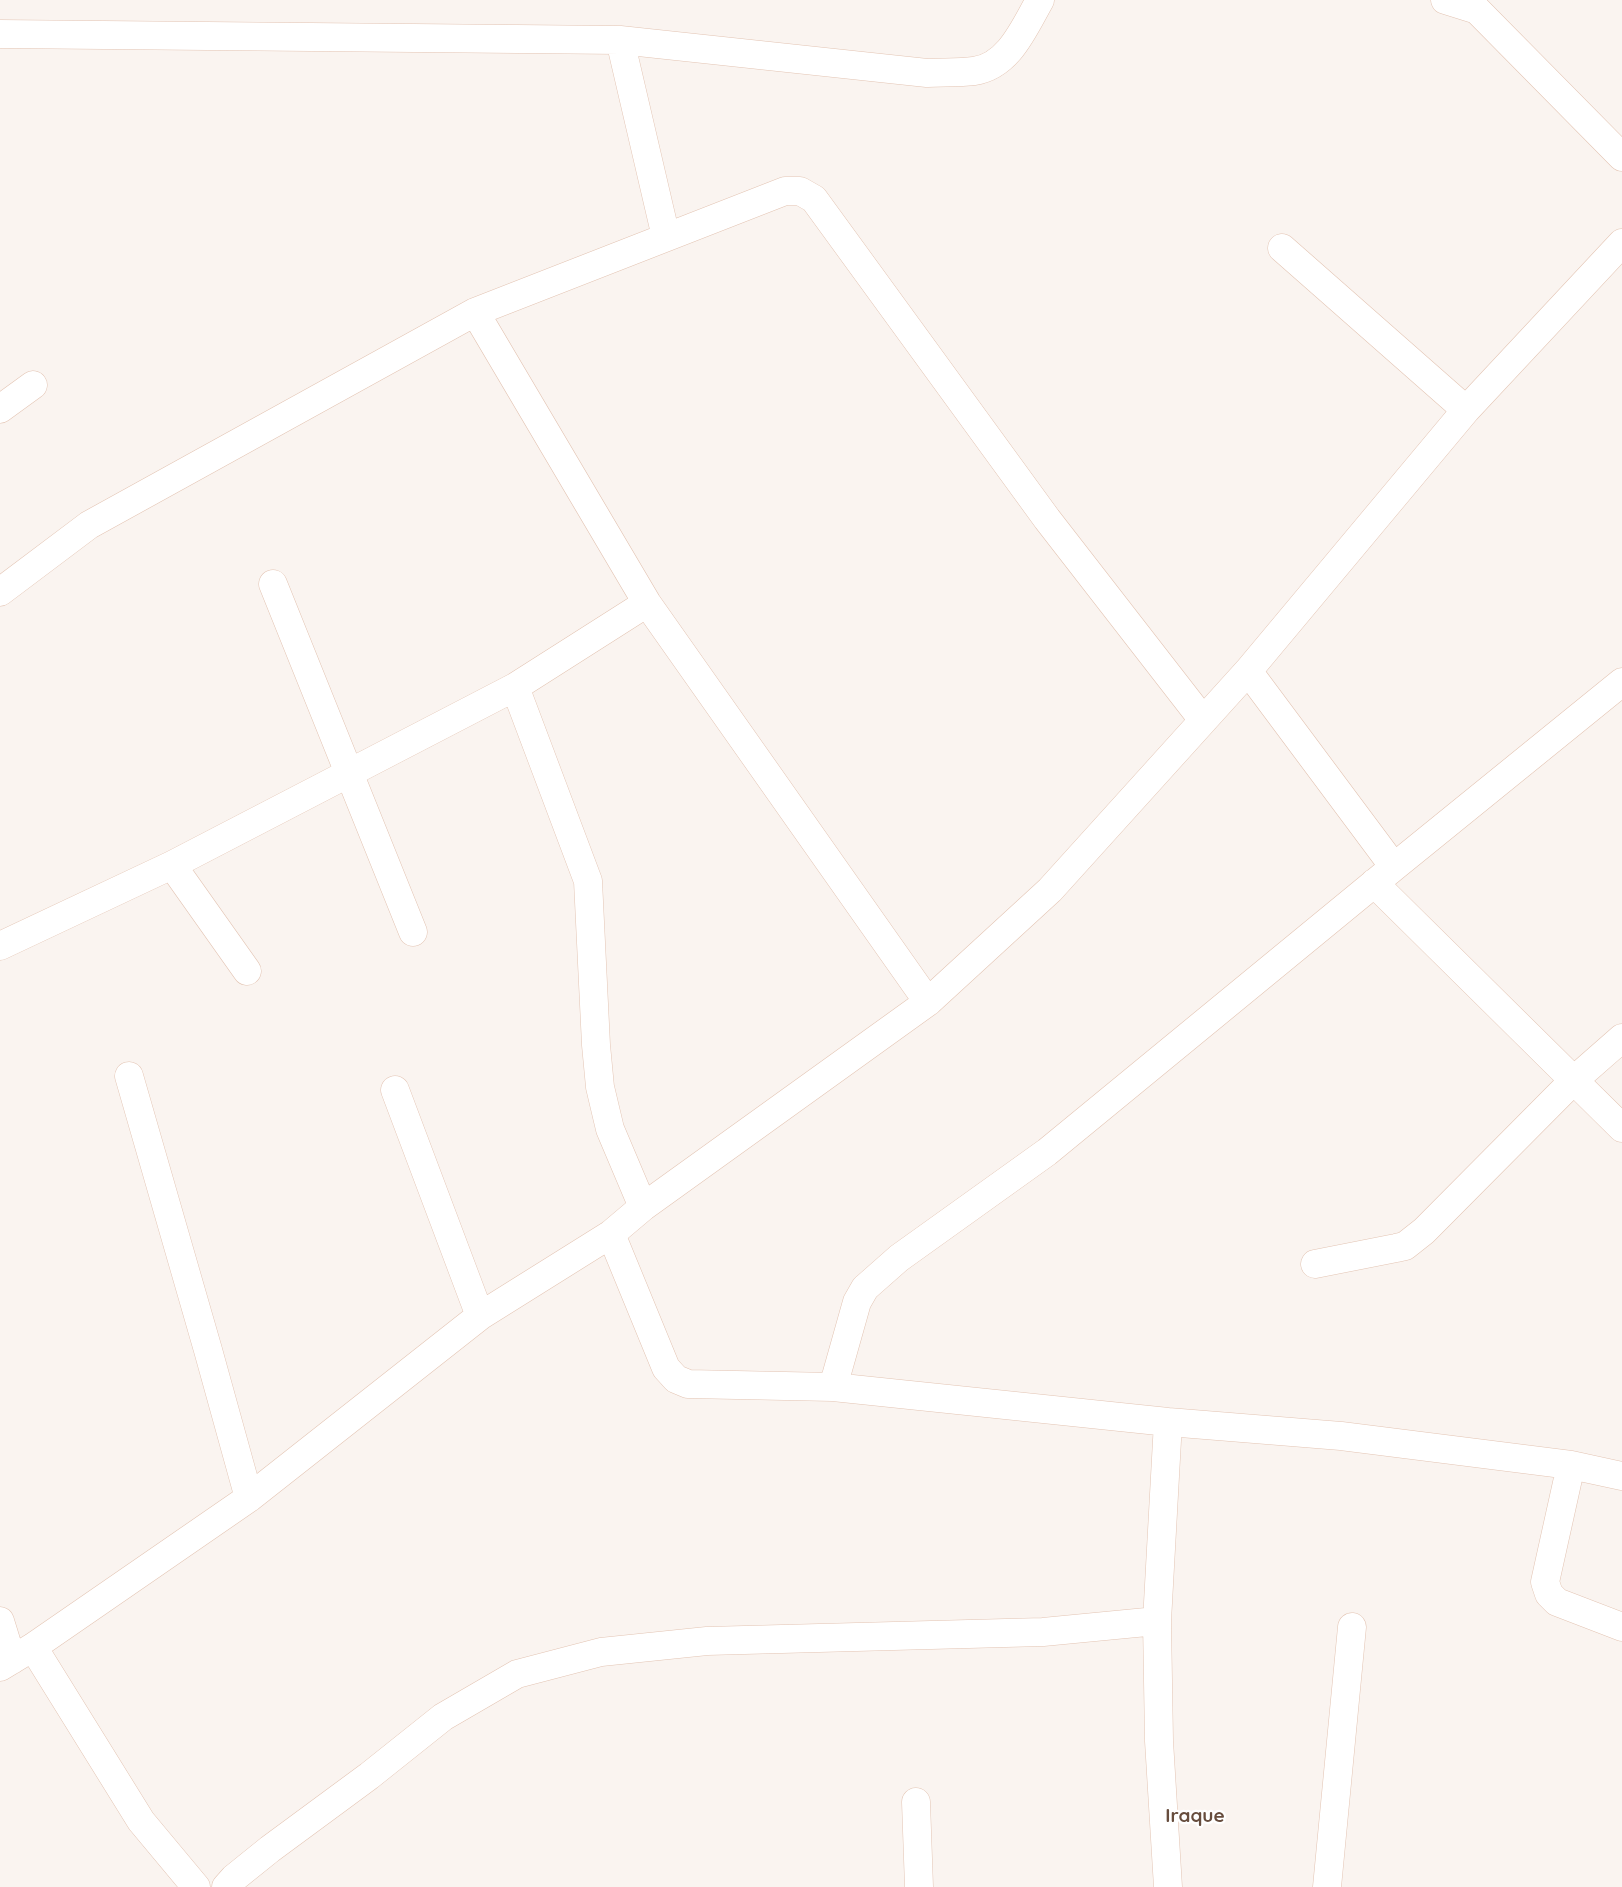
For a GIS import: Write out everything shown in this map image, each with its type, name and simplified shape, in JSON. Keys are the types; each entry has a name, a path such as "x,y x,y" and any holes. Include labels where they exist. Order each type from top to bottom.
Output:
{"street":[{"path":"0,34 620,40 927,73 975,71 998,62 1014,45 1040,0"},
{"path":"1445,0 1480,5 1622,157"},
{"path":"620,40 666,237"},
{"path":"0,592 90,525 476,312 785,191 800,191 814,199 1047,519 1203,720"},
{"path":"15,1658 249,1498 480,1316 611,1234 643,1207 928,1002 1050,890 1248,671 1466,410 1622,242"},
{"path":"1282,248 1466,410"},
{"path":"476,312 647,603 928,1002"},
{"path":"0,409 33,385"},
{"path":"273,584 413,932"},
{"path":"0,946 172,864 515,687 647,603"},
{"path":"1248,671 1384,875 1573,1081 1622,1128"},
{"path":"833,1387 857,1302 865,1288 899,1258 1047,1152 1622,682"},
{"path":"515,687 588,880 596,1045 600,1087 610,1129 643,1207"},
{"path":"172,864 247,971"},
{"path":"1315,1264 1405,1246 1424,1231 1573,1081 1622,1038"},
{"path":"129,1076 249,1498"},
{"path":"395,1090 480,1316"},
{"path":"611,1234 666,1368 676,1379 688,1384 833,1387 1168,1422 1342,1436 1571,1465 1622,1476"},
{"path":"1168,1422 1157,1620 1159,1741 1168,1887"},
{"path":"1571,1465 1545,1582 1549,1594 1557,1602 1622,1627"},
{"path":"226,1887 234,1878 270,1849 369,1776 443,1717 517,1674 602,1652 707,1641 1043,1632 1157,1620"},
{"path":"0,1621 15,1658 141,1821 196,1887"},
{"path":"1328,1887 1352,1627"},
{"path":"916,1802 919,1887"}],"district":[{"name":"Iraque","path":"1195,1816"}]}
